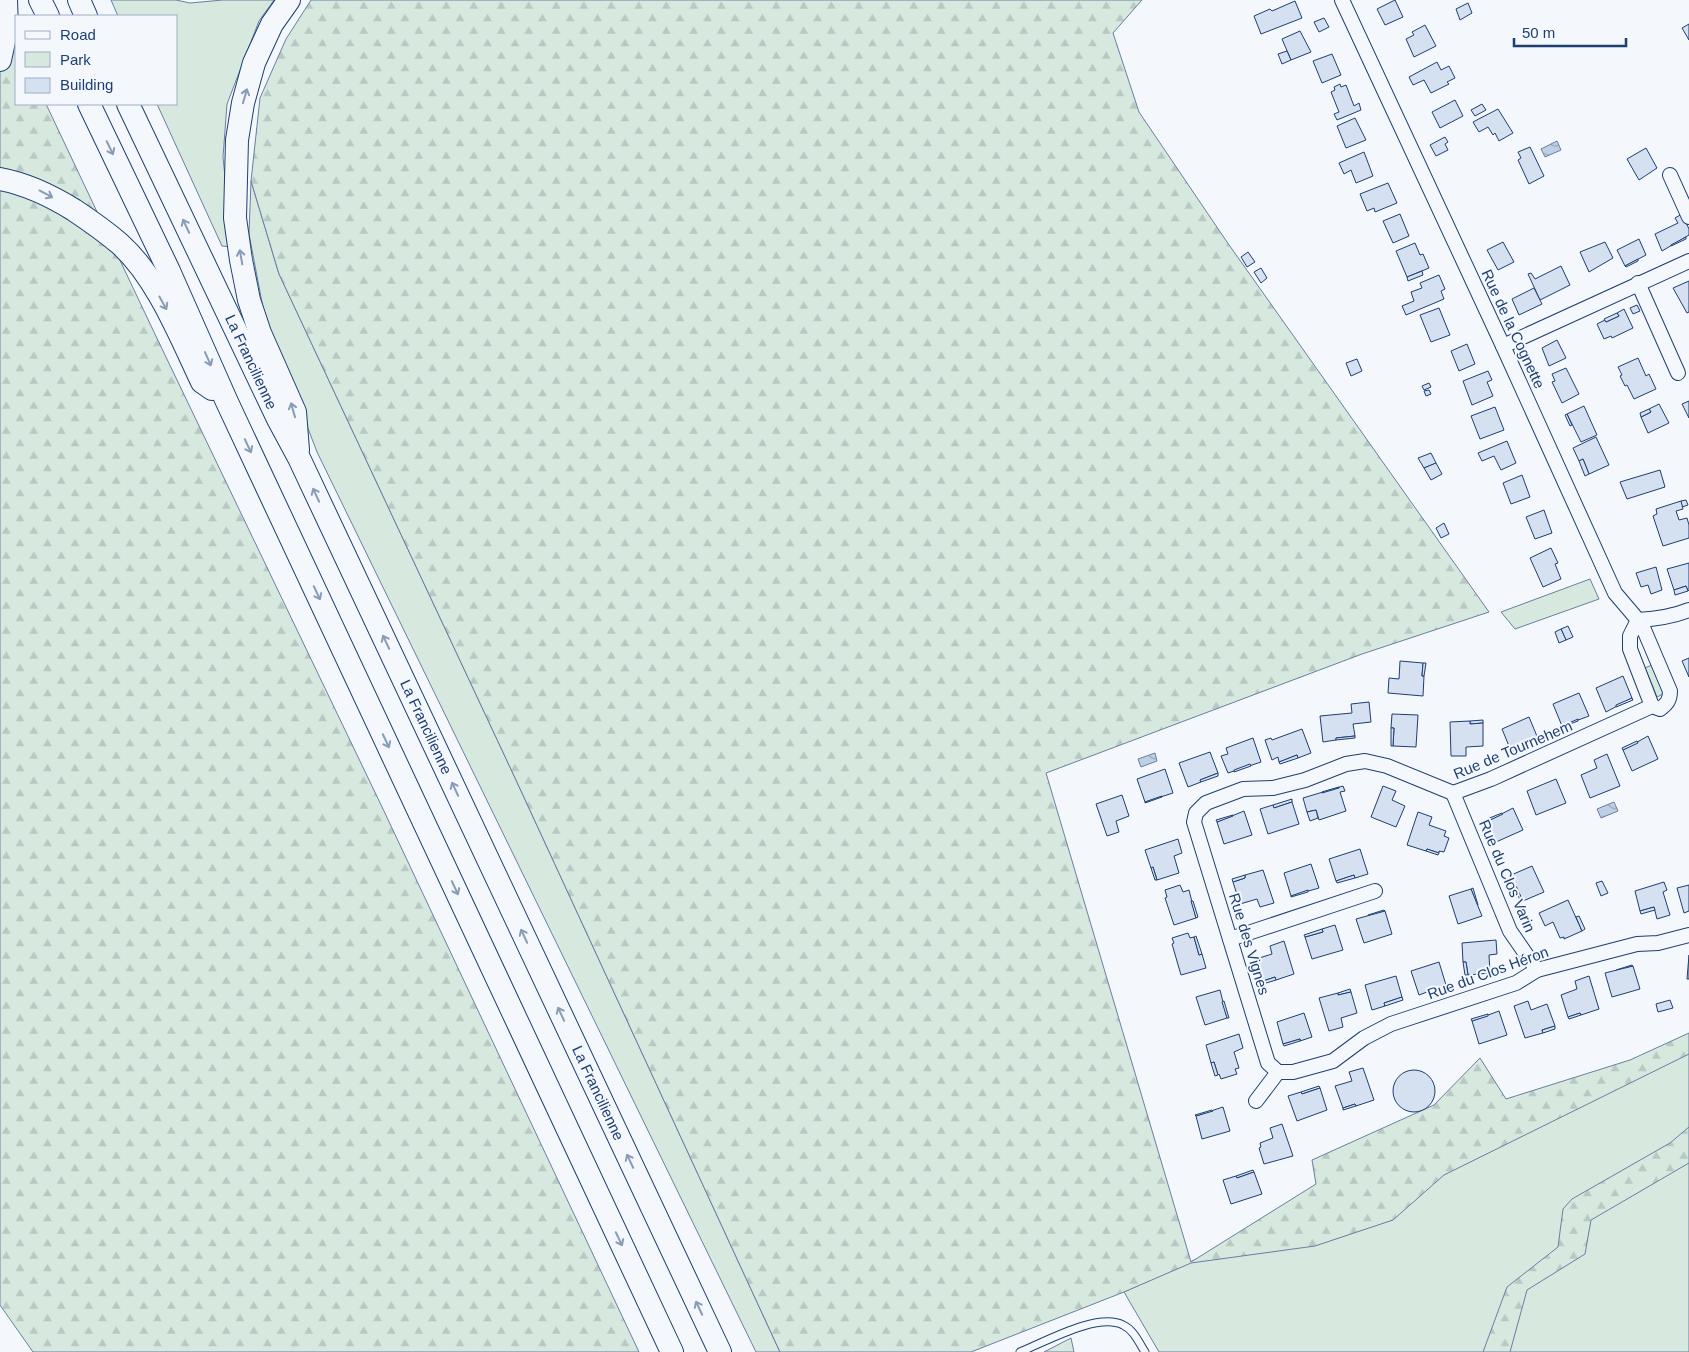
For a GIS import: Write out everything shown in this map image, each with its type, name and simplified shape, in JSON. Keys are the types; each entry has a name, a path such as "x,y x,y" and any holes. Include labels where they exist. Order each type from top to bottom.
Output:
{"highway":[{"path":"0,60 7,28 6,0"},
{"path":"40,0 48,15"},
{"path":"78,0 86,15"},
{"path":"289,0 272,24 254,63 243,103 237,140 234,218 249,300 260,333 295,412 299,458"},
{"path":"89,105 169,271 227,402 672,1352"},
{"name":"La Francilienne","path":"128,105 278,419 299,458 720,1352"},
{"path":"0,179 20,183 42,192 83,216 121,245 139,265 162,300 202,382 227,402"}],"street":[{"name":"Rue de la Cognette","path":"1342,0 1615,592 1642,625 1670,691 1670,699 1666,705 1660,709 1652,706"},
{"path":"1670,175 1689,217"},
{"path":"1503,346 1689,261"},
{"path":"1638,283 1678,372"},
{"path":"1652,706 1630,649 1630,636 1638,620 1657,619 1677,615 1689,610"},
{"name":"Rue de Tournehem","path":"1194,822 1196,813 1206,804 1243,789 1273,788 1305,780 1346,764 1365,761 1387,766 1453,793 1491,779 1652,706"},
{"name":"Rue du Clos Varin","path":"1453,793 1510,931 1522,951 1537,970"},
{"name":"Rue des Vignes","path":"1194,822 1268,1063 1278,1072"},
{"path":"1230,939 1375,891"},
{"name":"Rue du Clos Héron","path":"1278,1072 1293,1072 1333,1061 1364,1038 1391,1024 1516,983 1537,970 1637,944 1658,943 1689,935"},
{"path":"1256,1101 1278,1072"}],"lane":[{"path":"1020,1352 1096,1323 1111,1321 1124,1325 1133,1333 1145,1352"}],"green space":[{"path":"111,0 176,0 190,3 223,0 274,0 259,21 227,104 223,157 232,247 222,246 157,105 178,105 178,15 118,15"},
{"path":"311,0 1142,0 1113,33 1139,112 1227,242 1489,612 1362,654 1046,773 1191,1262 1316,1184 1312,1160 1434,1105 1480,1058 1506,1099 1630,1060 1689,1033 1689,1054 1444,1175 1393,1220 1315,1246 1191,1263 1124,1292 971,1352 780,1352 516,780 279,274 251,181 260,98 286,39"},
{"path":"0,6 15,38 15,105 46,105 383,809 639,1352 33,1352 0,1305"},
{"path":"251,181 279,274 516,780 780,1352 756,1352 317,452 264,313 249,234"},
{"path":"1590,579 1599,599 1515,629 1501,612"},
{"path":"1654,664 1665,693 1657,697 1645,668"},
{"path":"1689,1035 1689,1352 1159,1352 1124,1292"},
{"path":"1689,1127 1689,1163 1591,1220 1585,1254 1527,1290 1510,1352 1483,1352 1507,1287 1558,1247 1563,1209 1572,1199 1670,1143"},
{"path":"1071,1338 1074,1352 1044,1352"}],"water":[{"path":"1557,141 1561,150 1545,157 1541,149"},
{"path":"1155,753 1157,761 1141,767 1138,759"},
{"path":"1614,802 1618,811 1601,818 1597,809"}],"building":[{"path":"1395,0 1403,17 1385,25 1377,9"},
{"path":"1295,1 1302,18 1261,34 1254,16"},
{"path":"1468,3 1472,13 1460,20 1456,9"},
{"path":"1324,18 1329,27 1319,32 1314,22"},
{"path":"1689,24 1689,40 1682,28"},
{"path":"1425,25 1436,46 1414,57 1406,39 1414,35 1412,32"},
{"path":"1300,31 1311,52 1291,60 1282,39"},
{"path":"1287,51 1291,60 1282,64 1278,54"},
{"path":"1332,54 1341,75 1322,83 1313,61"},
{"path":"1437,62 1441,70 1449,66 1455,78 1447,82 1449,84 1431,93 1424,80 1413,85 1409,77"},
{"path":"1340,84 1341,87 1346,85 1354,106 1359,103 1361,110 1337,120 1334,114 1339,112 1331,92 1335,90 1334,87"},
{"path":"1455,100 1463,116 1440,128 1432,112"},
{"path":"1482,104 1486,110 1475,116 1471,110"},
{"path":"1498,109 1513,133 1499,141 1495,133 1493,135 1488,127 1479,132 1473,122"},
{"path":"1355,118 1366,140 1346,148 1337,126"},
{"path":"1445,137 1448,142 1445,144 1448,150 1436,156 1430,145"},
{"path":"1530,147 1544,176 1529,184 1518,160 1521,158 1518,152"},
{"path":"1646,148 1657,168 1639,180 1627,159"},
{"path":"1364,152 1373,176 1356,183 1351,170 1344,174 1339,163"},
{"path":"1388,183 1397,203 1375,212 1374,208 1367,211 1360,194"},
{"path":"1400,214 1409,236 1393,243 1383,221"},
{"path":"1682,214 1689,229 1689,235 1662,251 1655,234 1678,223 1675,218"},
{"path":"1686,237 1686,239 1671,246 1671,245"},
{"path":"1639,239 1646,255 1625,266 1617,250"},
{"path":"1503,242 1514,262 1498,270 1487,250"},
{"path":"1605,242 1613,258 1589,272 1580,252"},
{"path":"1415,243 1420,255 1423,254 1429,268 1407,277 1396,251"},
{"path":"1248,252 1255,262 1247,267 1241,257"},
{"path":"1638,259 1638,261 1625,266"},
{"path":"1561,266 1570,285 1540,300 1528,274 1531,273 1535,279"},
{"path":"1261,268 1267,278 1261,283 1254,272"},
{"path":"1422,271 1423,275 1408,281 1407,277"},
{"path":"1439,275 1445,289 1441,291 1444,299 1406,315 1402,306 1414,301 1411,292 1422,288 1420,283"},
{"path":"1689,281 1689,312 1687,313 1673,288"},
{"path":"1534,288 1542,304 1519,315 1512,299"},
{"path":"1637,305 1640,311 1633,314 1630,308"},
{"path":"1439,308 1450,335 1431,342 1420,315"},
{"path":"1624,309 1633,328 1612,338 1611,336 1604,339 1597,324 1619,316 1617,313"},
{"path":"1617,313 1619,316 1606,322 1604,319"},
{"path":"1557,340 1566,358 1549,366 1542,348"},
{"path":"1467,344 1475,364 1459,371 1451,351"},
{"path":"1638,358 1646,376 1649,374 1656,389 1634,399 1620,376 1622,375 1618,367"},
{"path":"1357,359 1362,371 1351,376 1346,363"},
{"path":"1566,368 1579,394 1562,403 1552,382 1555,381 1552,374"},
{"path":"1488,371 1492,380 1487,382 1493,396 1472,405 1463,381"},
{"path":"1429,383 1431,387 1424,390 1422,386"},
{"path":"1429,390 1431,394 1426,396 1424,391"},
{"path":"1689,401 1689,418 1682,404"},
{"path":"1659,404 1669,423 1648,433 1641,417 1651,412 1649,409"},
{"path":"1584,406 1597,435 1581,442 1567,414"},
{"path":"1495,407 1504,430 1480,439 1471,416"},
{"path":"1649,409 1651,412 1641,417 1640,413"},
{"path":"1567,414 1572,425 1570,426 1565,415"},
{"path":"1596,437 1609,465 1589,474 1583,459 1579,461 1573,448"},
{"path":"1507,441 1516,463 1501,470 1494,456 1482,461 1478,453"},
{"path":"1431,453 1436,463 1424,468 1418,458"},
{"path":"1583,459 1589,474 1585,476 1579,461"},
{"path":"1436,463 1442,474 1431,480 1424,468"},
{"path":"1660,470 1665,487 1627,499 1620,482"},
{"path":"1522,475 1530,497 1511,504 1503,483"},
{"path":"1686,500 1688,505 1682,507 1681,501"},
{"path":"1681,501 1683,509 1676,511 1679,520 1687,518 1689,538 1663,546 1653,516 1657,514 1656,509"},
{"path":"1544,510 1552,533 1535,539 1526,517"},
{"path":"1444,523 1449,534 1441,538 1436,528"},
{"path":"1551,548 1558,563 1555,564 1561,579 1543,587 1530,558"},
{"path":"1689,563 1689,590 1686,586 1674,590 1667,569"},
{"path":"1656,567 1662,590 1651,594 1648,585 1641,587 1636,573"},
{"path":"1686,586 1688,591 1675,595 1674,590"},
{"path":"1568,626 1573,637 1566,640 1561,629"},
{"path":"1561,629 1566,640 1559,643 1555,632"},
{"path":"1689,658 1689,677 1682,661"},
{"path":"1400,661 1423,663 1423,696 1388,693 1389,678 1399,679"},
{"path":"1423,663 1426,663 1424,676 1422,676"},
{"path":"1623,676 1632,698 1606,712 1596,688"},
{"path":"1579,693 1589,716 1562,726 1553,704"},
{"path":"1632,698 1633,700 1616,707 1616,705"},
{"path":"1369,702 1371,722 1353,724 1355,736 1336,738 1336,740 1323,742 1320,716 1352,713 1351,704"},
{"path":"1392,714 1418,715 1416,747 1393,746 1394,728 1391,728"},
{"path":"1529,717 1539,741 1511,751 1502,729"},
{"path":"1578,719 1578,721 1562,727 1562,726"},
{"path":"1483,720 1483,723 1470,724 1470,721"},
{"path":"1470,721 1470,724 1483,723 1483,746 1466,747 1466,756 1451,756 1450,722"},
{"path":"1391,728 1394,728 1393,746 1391,746"},
{"path":"1302,729 1311,753 1298,758 1297,755 1279,762 1278,757 1272,760 1265,740 1271,738 1272,740"},
{"path":"1355,736 1355,738 1336,740 1336,738"},
{"path":"1648,736 1658,759 1632,771 1623,750"},
{"path":"1253,738 1261,762 1228,773 1221,756 1228,754 1226,748"},
{"path":"1637,741 1638,743 1623,750 1622,748"},
{"path":"1528,744 1529,745 1511,751"},
{"path":"1210,752 1218,773 1188,787 1179,763"},
{"path":"1607,754 1620,786 1590,798 1581,775 1597,768 1594,760"},
{"path":"1297,755 1298,758 1280,764 1279,762"},
{"path":"1250,764 1251,766 1234,772 1234,770"},
{"path":"1165,769 1173,793 1145,802 1137,779"},
{"path":"1218,773 1218,776 1201,782 1200,780"},
{"path":"1556,779 1566,803 1536,815 1527,791"},
{"path":"1343,786 1345,791 1340,792 1346,811 1319,820 1316,810 1307,812 1303,798"},
{"path":"1383,786 1396,791 1392,800 1405,806 1396,827 1371,817"},
{"path":"1339,788 1322,793 1322,792"},
{"path":"1122,795 1129,816 1116,821 1119,832 1107,836 1096,804"},
{"path":"1162,797 1145,803 1145,802"},
{"path":"1292,799 1292,802 1274,808 1273,805"},
{"path":"1292,802 1299,824 1268,834 1260,809 1273,805 1274,808"},
{"path":"1513,808 1523,830 1496,842 1488,821"},
{"path":"1316,810 1318,818 1310,821 1307,812"},
{"path":"1244,811 1252,835 1224,844 1217,822"},
{"path":"1418,812 1432,817 1429,825 1446,831 1444,836 1449,838 1444,852 1439,851 1439,853 1427,849 1426,851 1407,845"},
{"path":"1502,813 1488,821 1487,819"},
{"path":"1233,815 1217,822 1216,820"},
{"path":"1178,839 1182,853 1174,856 1179,873 1157,880 1145,850"},
{"path":"1360,849 1368,874 1355,878 1354,875 1336,881 1329,859"},
{"path":"1427,849 1439,853 1438,855 1426,851"},
{"path":"1311,864 1319,888 1291,896 1284,873"},
{"path":"1532,866 1544,892 1523,901 1509,876"},
{"path":"1153,867 1157,880 1155,880 1151,868"},
{"path":"1263,870 1274,903 1260,907 1257,899 1240,904 1233,882 1245,878 1245,875"},
{"path":"1245,875 1245,878 1233,882 1232,879"},
{"path":"1354,875 1355,878 1337,883 1336,881"},
{"path":"1602,881 1608,893 1601,896 1596,883"},
{"path":"1664,882 1667,890 1663,892 1670,915 1657,919 1654,907 1640,911 1635,891"},
{"path":"1180,885 1183,892 1189,890 1196,918 1174,925 1165,898 1167,897 1165,890"},
{"path":"1689,885 1689,911 1684,913 1677,888"},
{"path":"1516,886 1523,901 1521,902 1514,887"},
{"path":"1473,888 1478,905 1471,889"},
{"path":"1471,889 1482,916 1458,924 1449,896"},
{"path":"1308,890 1308,892 1291,897 1291,896"},
{"path":"1568,900 1582,931 1564,939 1564,937 1560,938 1553,922 1545,926 1539,913"},
{"path":"1191,901 1193,901 1198,917 1196,918"},
{"path":"1654,907 1655,910 1641,914 1640,911"},
{"path":"1385,911 1368,917 1368,915"},
{"path":"1385,911 1392,934 1364,943 1356,919"},
{"path":"1579,916 1585,929 1582,931 1576,917"},
{"path":"1335,925 1343,950 1312,959 1305,937 1323,932 1322,929"},
{"path":"1322,929 1323,932 1305,937 1304,935"},
{"path":"1188,933 1190,938 1194,937 1199,955 1202,954 1206,968 1181,975 1172,938"},
{"path":"1196,936 1202,954 1199,955 1194,937"},
{"path":"1496,940 1497,954 1489,955 1490,973 1468,975 1466,962 1463,962 1462,943"},
{"path":"1284,941 1294,974 1276,980 1275,977 1263,981 1256,959 1272,954 1270,946"},
{"path":"1689,955 1689,979 1687,979"},
{"path":"1439,962 1446,985 1419,995 1411,971"},
{"path":"1463,962 1466,962 1468,975 1465,975"},
{"path":"1633,966 1616,971 1616,970"},
{"path":"1633,966 1640,989 1612,997 1605,973"},
{"path":"1396,976 1402,997 1384,1003 1385,1006 1372,1010 1365,985"},
{"path":"1589,976 1599,1009 1568,1017 1561,995 1577,989 1575,981"},
{"path":"1275,977 1276,980 1263,984 1263,981"},
{"path":"1446,985 1430,992 1429,990"},
{"path":"1350,989 1351,992 1338,995 1338,993"},
{"path":"1220,990 1227,1018 1205,1025 1196,997"},
{"path":"1351,992 1357,1013 1341,1018 1343,1027 1329,1031 1319,998"},
{"path":"1402,997 1403,1000 1385,1006 1384,1003"},
{"path":"1670,1000 1673,1008 1658,1012 1656,1004"},
{"path":"1224,1001 1229,1018 1227,1018 1222,1002"},
{"path":"1528,1001 1531,1010 1547,1004 1555,1026 1542,1030 1543,1033 1525,1038 1514,1006"},
{"path":"1499,1011 1507,1035 1479,1044 1472,1021"},
{"path":"1304,1013 1312,1037 1283,1044 1277,1022"},
{"path":"1580,1013 1581,1015 1569,1019 1568,1017"},
{"path":"1488,1014 1488,1016 1472,1021 1471,1019"},
{"path":"1555,1026 1555,1029 1543,1033 1542,1030"},
{"path":"1239,1034 1243,1048 1234,1052 1239,1068 1235,1069 1237,1074 1221,1079 1214,1062 1211,1063 1206,1045"},
{"path":"1300,1039 1300,1041 1284,1046 1283,1044"},
{"path":"1214,1062 1218,1075 1215,1076 1211,1063"},
{"path":"1363,1068 1374,1100 1343,1108 1335,1086 1352,1081 1349,1072"},
{"path":"1418,1070 1426,1073 1432,1079 1435,1091 1432,1103 1426,1109 1410,1112 1402,1109 1396,1103 1393,1087 1396,1079 1402,1073"},
{"path":"1319,1086 1320,1088 1302,1094 1301,1092"},
{"path":"1320,1088 1327,1110 1297,1121 1288,1096"},
{"path":"1355,1104 1356,1106 1343,1110 1343,1108"},
{"path":"1223,1107 1230,1131 1202,1139 1196,1116"},
{"path":"1212,1110 1213,1111 1195,1115"},
{"path":"1282,1124 1293,1156 1264,1164 1259,1148 1261,1147 1260,1143 1273,1138 1270,1128"},
{"path":"1253,1170 1254,1172 1237,1178 1236,1176"},
{"path":"1254,1172 1262,1194 1231,1204 1223,1180 1236,1176 1237,1178"}]}
